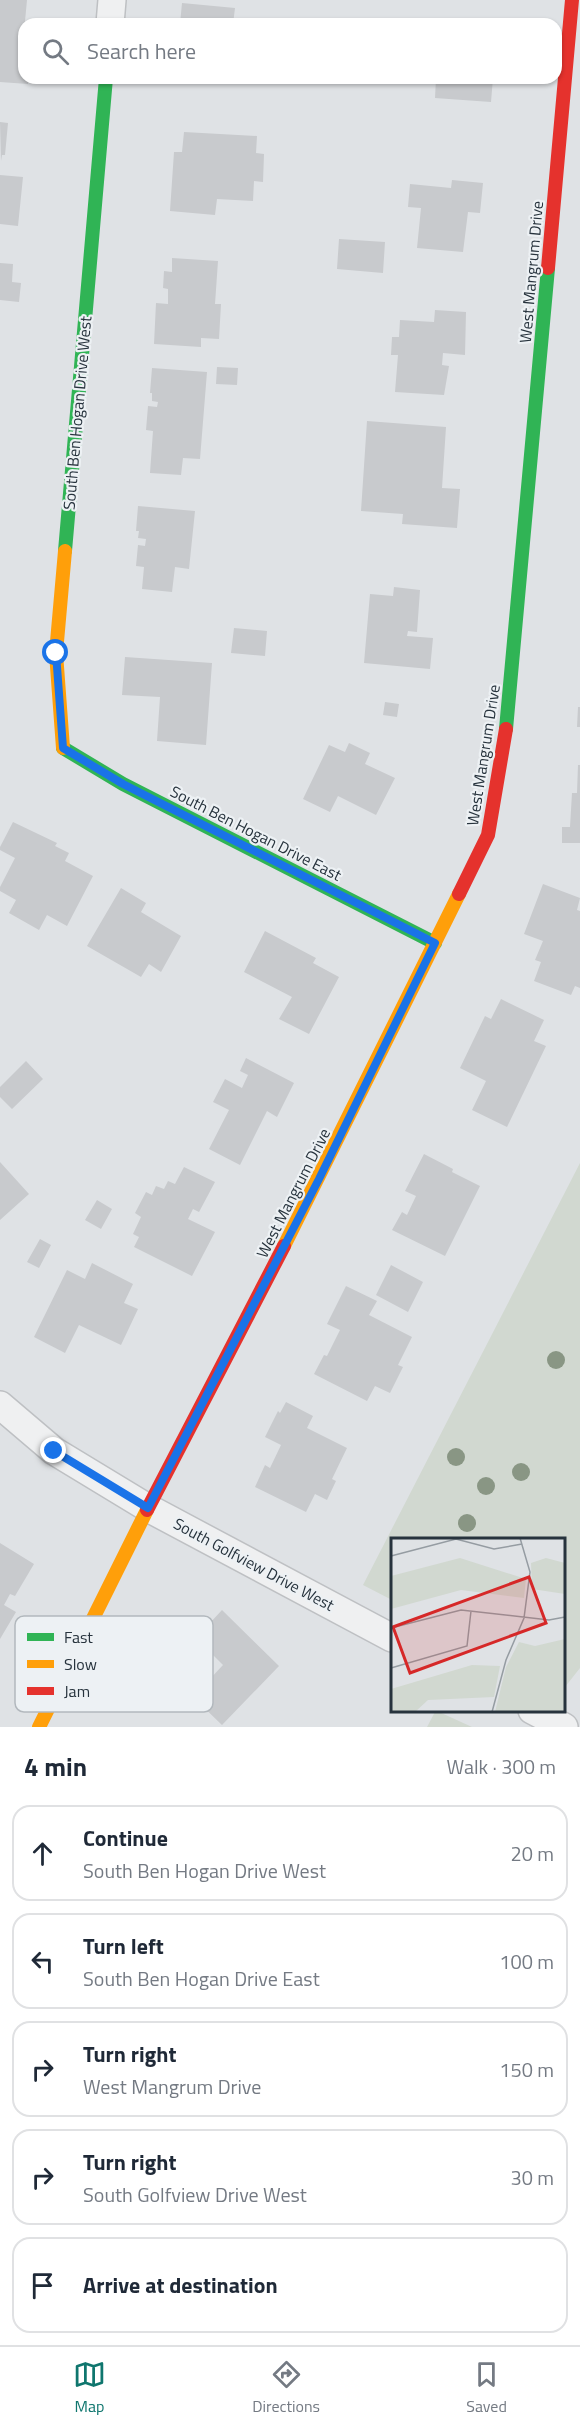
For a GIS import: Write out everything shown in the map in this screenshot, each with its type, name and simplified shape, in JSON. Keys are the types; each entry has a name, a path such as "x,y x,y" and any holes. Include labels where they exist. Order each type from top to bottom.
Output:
{"street":[{"path":"110,18 112,0"},
{"name":"West Mangrum Drive","path":"94,1616 319,1179 488,835 508,718 572,0"},
{"name":"South Ben Hogan Drive West","path":"63,748 56,653 105,84"},
{"name":"South Ben Hogan Drive East","path":"63,748 123,784 435,943"},
{"name":"South Golfview Drive West","path":"0,1405 54,1451 148,1508 391,1637"},
{"name":"West Mangrum Drive","path":"39,1727 46,1712"},
{"path":"536,1712 564,1727"}],"shaded area":[{"path":"580,1163 580,1668 565,1687 565,1538 391,1538 391,1599 363,1585"},
{"path":"435,1712 439,1712 472,1727 427,1727"}],"building":[{"path":"0,0 27,0 25,18 18,18 18,83 0,82"},
{"path":"182,3 235,8 234,18 181,18"},
{"path":"436,84 492,84 491,102 435,98"},
{"path":"0,122 8,123 5,155 2,155 1,161"},
{"path":"184,132 257,136 256,153 264,154 263,182 254,181 253,201 217,199 215,215 170,211 174,152 182,152"},
{"path":"0,175 23,177 18,226 0,224"},
{"path":"452,180 483,183 480,213 468,212 463,252 417,248 421,208 408,207 410,184 451,188"},
{"path":"339,239 385,242 383,273 337,269"},
{"path":"172,258 218,261 215,304 221,304 219,339 201,338 201,347 154,344 156,303 168,304 168,289 163,288 164,271 172,272"},
{"path":"0,263 13,264 12,282 21,283 19,302 0,300"},
{"path":"435,310 466,312 465,355 443,353 442,365 449,366 444,395 395,392 398,355 391,355 392,337 399,337 400,320 434,322"},
{"path":"217,367 238,368 237,385 216,384"},
{"path":"152,368 207,372 200,459 183,458 181,475 150,473 153,431 146,430 148,406 157,407 158,402 152,401 152,393 150,393"},
{"path":"367,421 446,427 442,488 460,489 457,528 402,524 403,514 361,511"},
{"path":"138,506 195,511 189,569 175,567 172,592 142,589 144,567 136,566 138,545 145,546 146,539 138,538 139,531 136,531"},
{"path":"394,587 420,590 417,632 408,631 407,636 433,638 430,669 364,663 370,594 393,596"},
{"path":"234,628 267,631 265,656 231,653"},
{"path":"125,657 212,663 206,745 157,741 160,697 122,695"},
{"path":"385,702 399,704 397,717 383,715"},
{"path":"578,707 580,707 580,727 577,727"},
{"path":"349,743 370,753 365,764 395,778 376,815 338,796 330,812 303,799 329,745 345,752"},
{"path":"578,765 580,765 580,843 562,843 562,827 570,827 572,793 577,793"},
{"path":"13,822 57,843 55,846 69,853 65,861 93,876 67,926 47,915 39,930 9,913 16,900 0,891 0,887 15,858 0,850 0,847"},
{"path":"543,884 580,898 577,910 580,911 580,988 575,986 571,995 534,981 541,962 535,960 543,941 524,934"},
{"path":"121,888 146,903 141,912 181,936 161,972 149,964 141,977 87,946"},
{"path":"265,931 316,958 313,963 339,977 309,1034 279,1019 292,997 244,972"},
{"path":"501,999 544,1020 534,1041 546,1046 507,1127 472,1110 486,1081 460,1068 485,1016 491,1019"},
{"path":"246,1058 294,1083 277,1117 267,1111 240,1165 209,1149 229,1110 213,1102 225,1079 242,1088 248,1075 240,1071"},
{"path":"26,1061 43,1079 12,1109 0,1097 0,1087"},
{"path":"424,1154 480,1186 445,1256 392,1230 402,1212 407,1215 416,1196 405,1191"},
{"path":"0,1162 29,1194 0,1220"},
{"path":"184,1167 215,1182 199,1212 193,1209 188,1219 215,1232 192,1276 134,1247 139,1237 133,1234 141,1217 135,1213 146,1192 152,1195 156,1186 164,1189 168,1181 175,1184"},
{"path":"97,1200 112,1209 101,1229 85,1220"},
{"path":"40,1239 51,1245 39,1268 27,1262"},
{"path":"92,1263 133,1284 124,1303 138,1309 121,1345 79,1325 65,1353 34,1337 67,1270 85,1279"},
{"path":"391,1265 423,1282 408,1312 376,1295"},
{"path":"346,1286 377,1301 369,1315 412,1337 398,1365 403,1367 390,1393 375,1386 367,1401 314,1374 324,1355 327,1356 340,1330 327,1324"},
{"path":"286,1402 313,1416 307,1428 347,1448 332,1479 336,1481 327,1500 315,1494 306,1512 255,1487 265,1465 270,1468 281,1445 265,1437 278,1411 280,1413"},
{"path":"0,1543 34,1564 15,1596 10,1594 4,1605 16,1612 0,1639"},
{"path":"222,1610 279,1666 222,1725 209,1712 213,1712 213,1676 223,1665 213,1655 213,1620"}],"traffic: fast":[{"path":"65,551 105,84"},
{"path":"506,729 548,268"},
{"path":"63,748 123,784 435,943"}],"traffic: slow":[{"path":"63,748 56,653 65,551"},
{"path":"284,1246 459,894"},
{"path":"94,1616 147,1510"},
{"path":"39,1727 46,1712"}],"traffic: jam":[{"path":"548,268 572,0"},
{"path":"459,894 488,835 506,729"},
{"path":"147,1510 284,1246"}],"route":[{"path":"54,1451 148,1508 319,1179 435,943 123,784 63,748 56,653"}]}
